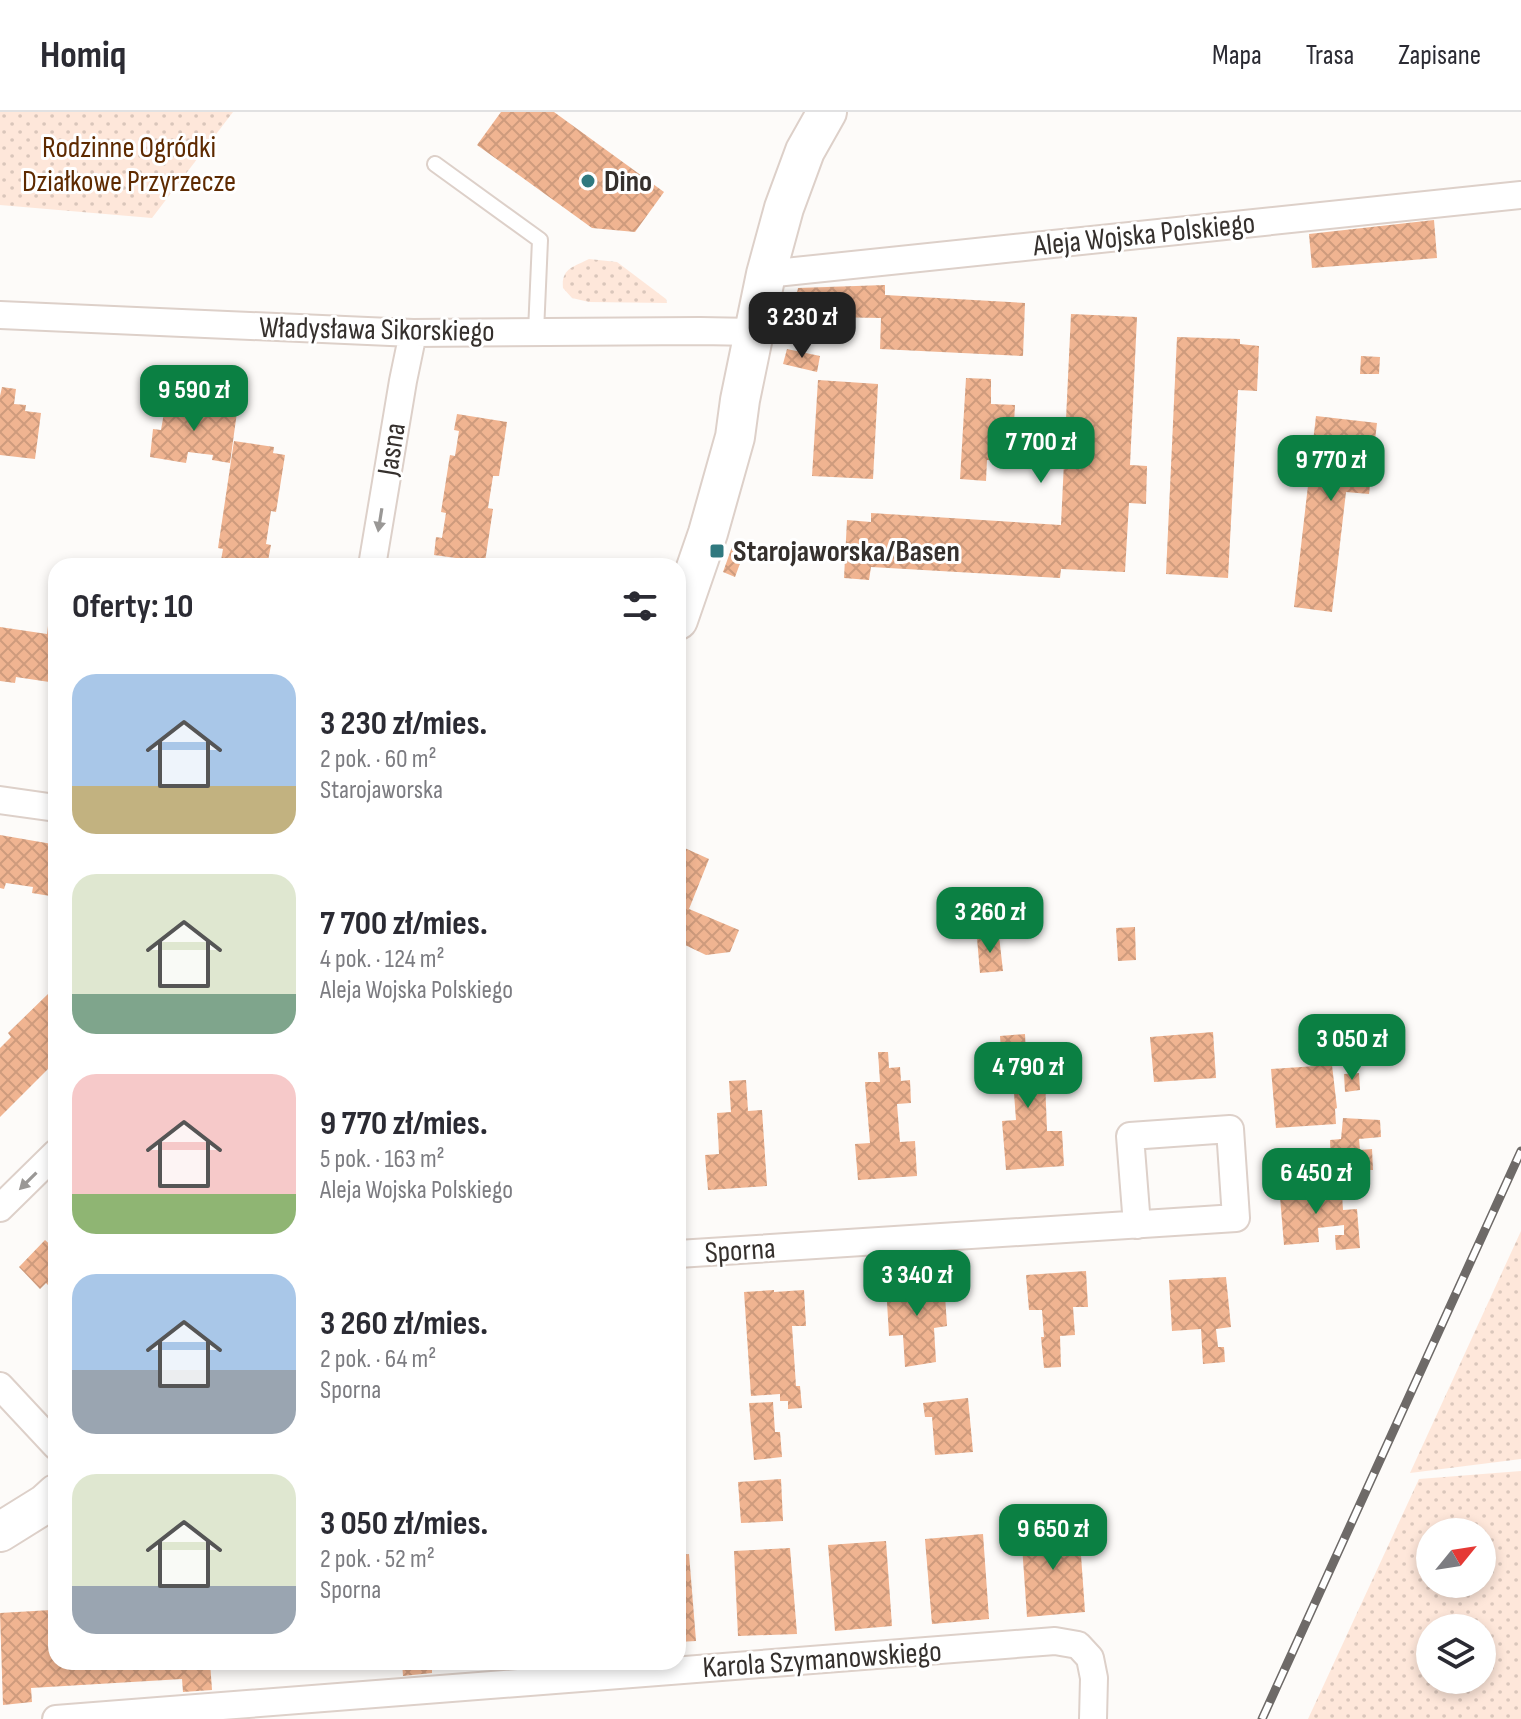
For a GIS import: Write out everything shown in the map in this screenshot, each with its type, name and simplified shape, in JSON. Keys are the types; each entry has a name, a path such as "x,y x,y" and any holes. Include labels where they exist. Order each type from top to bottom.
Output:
{"street":[{"path":"686,597 735,437 766,274 784,208 805,151 827,112"},
{"name":"Aleja Wojska Polskiego","path":"766,274 1521,195"},
{"name":"Władysława Sikorskiego","path":"0,315 413,333 755,332"},
{"name":"Jasna","path":"373,558 413,333"},
{"path":"0,800 48,807"},
{"name":"Sporna","path":"686,1253 1137,1225 1236,1218 1230,1129 1130,1136 1137,1225"},
{"path":"0,1208 48,1161"},
{"path":"0,1386 48,1437"},
{"path":"0,1532 48,1501"},
{"name":"Karola Szymanowskiego","path":"686,1670 1055,1641 1078,1645 1090,1658 1094,1678 1093,1719"},
{"name":"Karola Szymanowskiego","path":"56,1719 684,1670"}],"lane":[{"path":"435,164 540,240 536,332"}],"green space":[{"name":"Rodzinne Ogródki Działkowe Przyrzecze","path":"0,112 233,112 152,218 0,205"},
{"path":"589,259 617,262 666,299 667,303 589,302 572,298 563,288 564,276 570,269"},
{"path":"1521,1231 1521,1459 1410,1473"},
{"path":"1521,1471 1521,1719 1308,1719 1419,1479"}],"building":[{"name":"Dino","path":"501,112 554,112 664,192 635,232 592,228 477,145"},
{"path":"1434,220 1437,258 1312,268 1309,234"},
{"path":"885,285 885,295 1025,303 1023,356 880,349 881,318 823,317 822,337 788,335 798,288"},
{"path":"1071,314 1137,317 1130,465 1147,466 1146,504 1129,503 1125,572 1061,569 1060,578 871,567 869,580 844,578 847,520 871,522 871,513 1061,525"},
{"path":"1177,337 1240,339 1240,344 1259,346 1257,391 1238,390 1228,578 1166,574"},
{"path":"787,349 820,356 817,372 783,364"},
{"path":"1361,356 1380,357 1379,374 1360,374"},
{"path":"966,378 991,379 991,404 1015,405 1012,461 987,460 986,481 960,479"},
{"path":"818,380 878,384 873,479 812,476"},
{"path":"2,387 16,389 14,404 26,405 25,411 41,413 35,459 0,455"},
{"path":"166,401 237,412 230,463 212,460 213,455 188,452 186,463 150,457 153,429 161,430"},
{"path":"457,414 507,422 499,476 493,476 488,508 493,509 486,558 434,555 436,537 442,538 446,513 441,512 450,455 455,456 459,431 454,430"},
{"path":"1316,416 1377,423 1369,494 1346,492 1332,612 1294,607"},
{"path":"234,441 274,447 273,453 285,455 276,512 271,511 266,544 271,545 269,558 221,558 223,549 218,548"},
{"path":"733,544 745,550 735,577 723,572"},
{"path":"48,626 48,682 16,677 15,683 0,681 0,627 47,634"},
{"path":"0,835 48,843 48,896 32,893 33,887 6,883 4,889 0,888"},
{"path":"686,849 709,859 689,909 739,930 730,952 706,955 686,945"},
{"path":"1135,927 1136,960 1118,961 1116,928"},
{"path":"999,936 1003,971 980,973 977,938"},
{"path":"48,994 48,1069 0,1117 0,1048 11,1037 8,1033"},
{"path":"1213,1032 1216,1078 1154,1082 1150,1037"},
{"path":"1025,1034 1026,1055 1044,1053 1047,1131 1062,1131 1064,1166 1006,1170 1002,1121 1016,1120 1014,1093 1004,1093 1000,1036"},
{"path":"1360,1038 1360,1055 1324,1056 1323,1042"},
{"path":"878,1052 888,1052 889,1068 900,1067 901,1081 910,1080 911,1103 897,1104 900,1142 915,1141 917,1176 858,1180 855,1144 870,1143 865,1082 880,1082"},
{"path":"1332,1065 1336,1124 1276,1128 1271,1069"},
{"path":"1359,1073 1360,1090 1345,1092 1344,1074"},
{"path":"746,1080 748,1111 762,1110 767,1186 708,1190 705,1155 719,1154 717,1113 731,1112 729,1081"},
{"path":"1343,1118 1380,1120 1381,1137 1359,1139 1360,1150 1372,1149 1373,1170 1357,1170 1357,1166 1331,1167 1330,1140 1341,1139"},
{"path":"1314,1182 1316,1196 1342,1194 1343,1210 1357,1209 1360,1248 1336,1250 1335,1235 1344,1235 1344,1225 1318,1228 1319,1242 1284,1245 1279,1185"},
{"path":"45,1240 48,1243 48,1285 46,1283 40,1289 19,1267"},
{"path":"1086,1271 1088,1307 1073,1307 1075,1335 1060,1336 1061,1367 1044,1368 1042,1310 1029,1310 1026,1275"},
{"path":"1226,1277 1231,1327 1216,1329 1218,1347 1224,1347 1225,1362 1203,1364 1201,1329 1172,1331 1169,1280"},
{"path":"944,1280 947,1326 934,1328 936,1362 905,1367 903,1335 889,1336 886,1285"},
{"path":"804,1290 806,1326 792,1326 796,1386 800,1386 802,1408 788,1409 788,1401 780,1401 780,1394 751,1396 744,1292"},
{"path":"968,1398 973,1452 935,1455 932,1417 925,1417 923,1403"},
{"path":"773,1402 775,1432 780,1432 782,1457 754,1460 749,1403"},
{"path":"781,1479 783,1521 741,1523 738,1482"},
{"path":"1079,1527 1085,1612 1027,1617 1021,1531"},
{"path":"983,1534 989,1619 932,1624 925,1539"},
{"path":"886,1541 892,1626 835,1631 828,1545"},
{"path":"790,1548 797,1634 738,1636 734,1551"},
{"path":"686,1554 689,1554 696,1641 686,1642"},
{"path":"48,1610 48,1670 211,1670 212,1690 183,1692 182,1679 31,1688 32,1702 3,1705 0,1613"},
{"path":"403,1670 432,1670 432,1673 403,1676"}],"railway":[{"path":"1262,1719 1521,1151"}],"place":[{"name":"Dino","path":"588,181"},
{"name":"Starojaworska/Basen","path":"717,551"}]}
